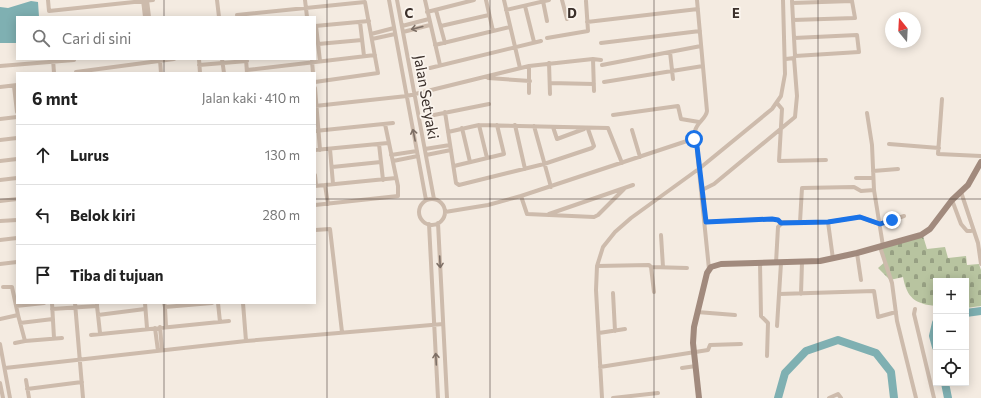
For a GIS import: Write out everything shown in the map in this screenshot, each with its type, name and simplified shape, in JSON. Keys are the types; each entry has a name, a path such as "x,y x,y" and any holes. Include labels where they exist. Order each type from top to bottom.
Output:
{"street":[{"path":"48,0 50,16"},
{"path":"145,0 145,16"},
{"path":"145,0 149,16"},
{"path":"49,11 153,0"},
{"path":"217,0 219,16"},
{"path":"305,0 307,16"},
{"path":"389,0 426,200"},
{"name":"Jalan Setyaki","path":"397,0 434,199"},
{"path":"425,0 440,65"},
{"path":"427,12 474,0"},
{"path":"486,0 493,32"},
{"path":"504,0 520,68"},
{"path":"506,10 549,0"},
{"path":"562,0 567,19"},
{"path":"697,0 707,111 706,115 699,122 696,131 696,138 706,222 709,269 694,327 694,352 699,398"},
{"path":"602,398 600,333 596,290 597,266 600,252 615,232 631,218 751,128 778,103 785,81 786,59 783,0"},
{"path":"237,15 363,1 366,3 377,74 316,82"},
{"path":"543,1 547,21"},
{"path":"547,38 586,32 588,30 588,22 586,1"},
{"path":"702,190 714,184 780,130 797,114 796,64 794,57 792,1 852,1 855,18 793,20"},
{"path":"525,6 534,42"},
{"path":"588,22 698,9"},
{"path":"436,10 445,43"},
{"path":"441,26 489,15"},
{"path":"402,26 429,19"},
{"path":"316,26 369,21"},
{"path":"360,22 364,56"},
{"path":"403,32 430,24"},
{"path":"435,45 510,27"},
{"path":"371,34 394,28"},
{"path":"601,44 700,31"},
{"path":"316,32 320,61"},
{"path":"372,39 395,34"},
{"path":"786,59 794,57 859,52 858,35 794,38"},
{"path":"318,44 362,40"},
{"path":"430,68 541,41"},
{"path":"320,150 317,131 316,106 415,95 529,66 593,59 602,62 701,46"},
{"path":"670,52 673,79"},
{"path":"200,65 223,61 246,60 247,71 304,61 320,61 375,55"},
{"path":"593,59 594,91"},
{"path":"0,66 53,61 75,66 160,60 161,72"},
{"path":"199,60 200,72"},
{"path":"53,61 54,72"},
{"path":"223,61 224,72"},
{"path":"312,61 313,72"},
{"path":"549,63 550,94"},
{"path":"529,66 530,93"},
{"path":"604,82 703,66"},
{"path":"483,77 530,81"},
{"path":"550,83 594,84"},
{"path":"0,87 16,86"},
{"path":"942,99 938,154 981,156"},
{"path":"778,103 782,109 780,161 826,160"},
{"path":"434,114 489,104"},
{"path":"613,115 678,106 681,119 699,122"},
{"path":"445,112 456,183 459,185 544,164 593,147 586,129"},
{"path":"867,113 871,139 874,190 882,246 892,283 896,312 916,398"},
{"path":"0,120 16,117"},
{"path":"317,131 393,123"},
{"path":"316,205 395,198 399,195 385,124"},
{"path":"448,132 479,125 514,125 586,129 608,128 622,163"},
{"path":"479,125 487,158"},
{"path":"454,166 504,154 498,125"},
{"path":"514,125 525,169"},
{"path":"534,126 551,187"},
{"path":"553,127 557,139 586,129"},
{"path":"462,128 470,162"},
{"path":"632,130 640,157"},
{"path":"0,140 16,138"},
{"path":"445,212 488,205 521,196 696,138"},
{"path":"316,150 388,143"},
{"path":"379,144 383,180"},
{"path":"889,144 939,148"},
{"path":"425,149 451,147"},
{"path":"426,155 451,147"},
{"path":"330,149 333,184"},
{"path":"391,155 417,153"},
{"path":"393,161 417,153"},
{"path":"0,161 16,159"},
{"path":"332,167 381,162"},
{"path":"709,269 715,265 721,264 802,262 833,259 925,233 952,200 973,178 980,166"},
{"path":"873,171 898,168"},
{"path":"0,180 16,178"},
{"path":"316,186 396,178"},
{"path":"856,178 873,178"},
{"path":"325,185 328,204"},
{"path":"546,215 633,186"},
{"path":"800,222 802,188 854,187 860,191 874,190"},
{"path":"521,196 528,214 596,216 624,189"},
{"path":"961,192 978,243 981,264"},
{"path":"0,201 16,199"},
{"path":"434,199 442,203 445,212 443,218 438,223 429,224 422,219 419,212 421,205 426,200 434,199"},
{"path":"952,200 963,227 966,231 971,231"},
{"path":"706,222 772,219 778,220 781,223 828,222 860,217 880,224 904,216"},
{"path":"0,221 16,220"},
{"path":"828,222 833,259"},
{"path":"438,223 446,398"},
{"path":"777,326 779,294 778,227 781,223"},
{"path":"429,224 438,398"},
{"path":"316,230 330,229 342,332"},
{"path":"661,235 663,267"},
{"path":"0,240 16,238"},
{"path":"857,253 861,280"},
{"path":"0,264 16,262"},
{"path":"801,294 802,262"},
{"path":"760,263 761,316 768,323 767,356"},
{"path":"597,266 647,265 651,267 687,268"},
{"path":"651,267 654,292"},
{"path":"3,287 16,286"},
{"path":"12,287 24,341"},
{"path":"779,294 874,291 878,317 896,312"},
{"path":"613,293 615,331"},
{"path":"16,306 35,304"},
{"path":"52,304 54,338"},
{"path":"52,309 75,305 97,304 100,333"},
{"path":"145,304 147,328"},
{"path":"166,327 165,305 188,304"},
{"path":"218,304 220,322"},
{"path":"243,304 246,341"},
{"path":"75,305 83,398"},
{"path":"98,315 145,309"},
{"path":"915,309 914,314 934,398"},
{"path":"697,312 735,315"},
{"path":"0,318 18,315"},
{"path":"20,323 53,319"},
{"path":"91,335 147,328 229,321"},
{"path":"5,368 246,341 443,324"},
{"path":"157,327 160,350"},
{"path":"600,333 625,329"},
{"path":"15,343 62,338"},
{"path":"0,344 10,398"},
{"path":"600,367 708,350 710,345 741,344"},
{"path":"682,368 696,366"},
{"path":"26,380 28,398"},
{"path":"27,388 82,382"},
{"path":"0,383 3,398"},
{"path":"613,398 658,393"},
{"path":"829,398 838,394 841,398"}],"green space":[{"path":"923,236 927,249 945,247 948,258 966,256 967,265 979,264 981,270 981,306 969,308 969,278 933,278 933,306 923,304 913,299 907,290 903,277 890,280 878,268 886,261 881,247"}],"water":[{"path":"31,1 38,2 39,16 16,16 16,43 0,43 0,7 8,8"}],"waterway":[{"path":"969,313 981,311"},
{"path":"778,398 785,373 806,351 838,340 876,353 891,372 894,398"},
{"path":"946,386 948,398"}],"route":[{"path":"694,139 696,138 706,222 772,219 778,220 781,223 828,222 860,217 880,224 892,220"}]}
